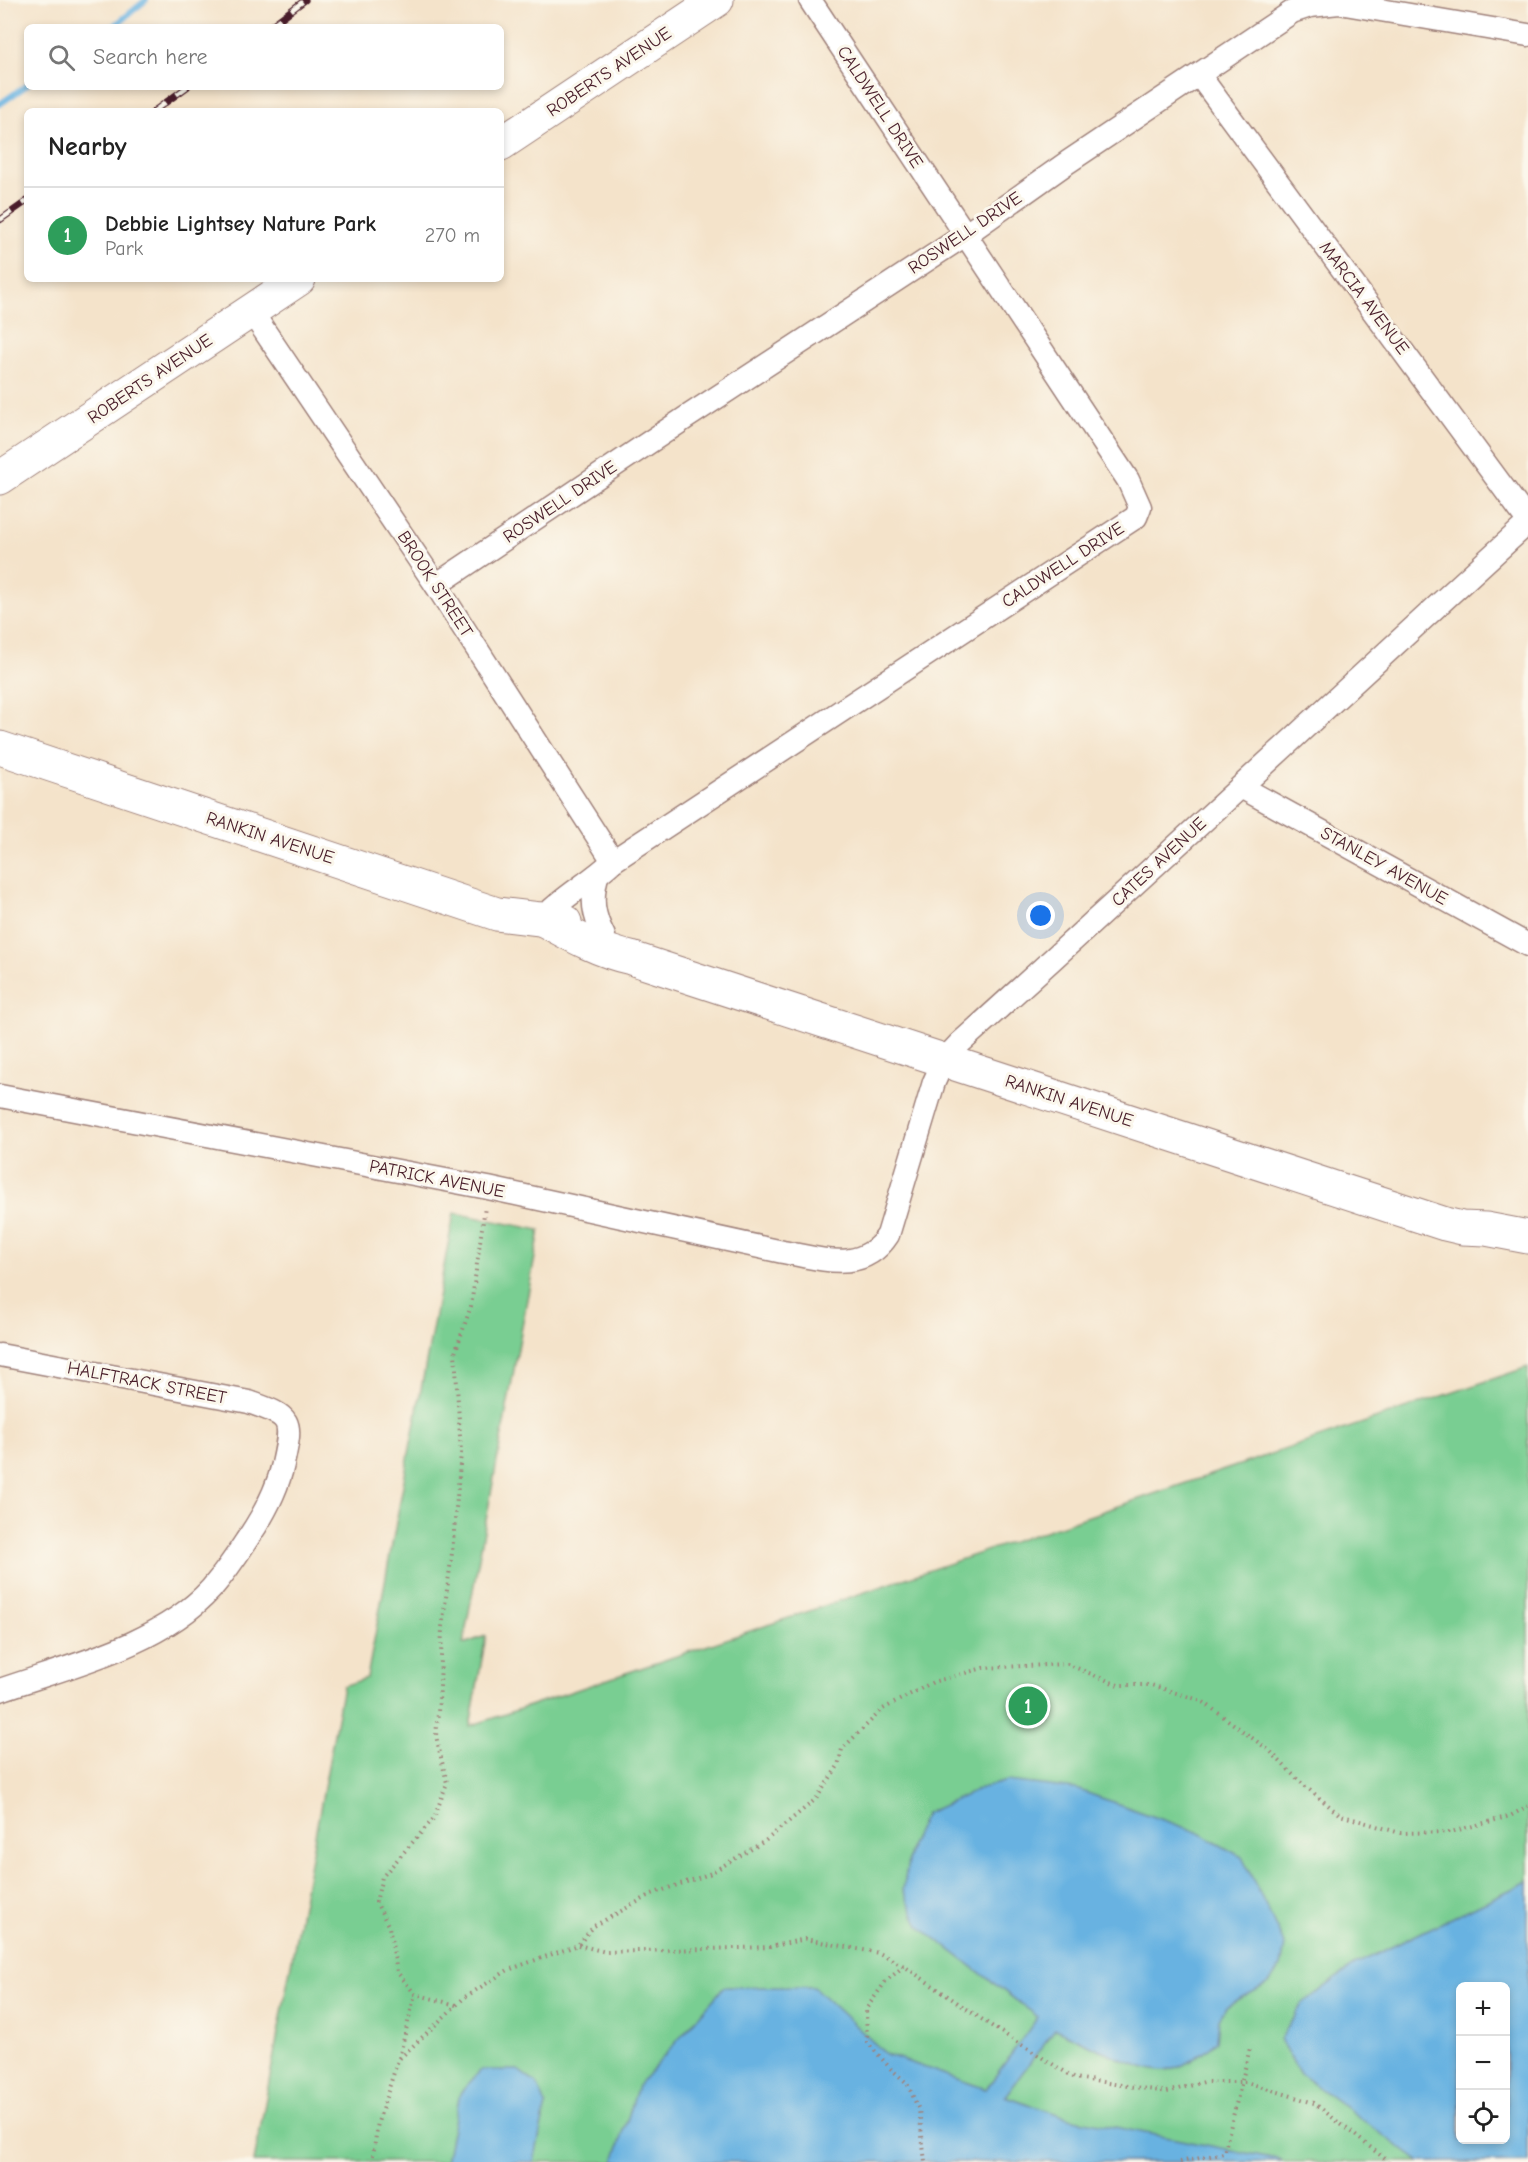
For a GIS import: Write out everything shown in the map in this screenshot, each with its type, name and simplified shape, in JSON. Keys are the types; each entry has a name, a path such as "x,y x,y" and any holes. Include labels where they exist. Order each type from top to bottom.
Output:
{"street":[{"name":"ROBERTS AVENUE","path":"504,142 717,0"},
{"name":"CALDWELL DRIVE","path":"542,919 569,894 605,869 1136,517 1140,507 1128,480 810,0"},
{"name":"ROSWELL DRIVE","path":"436,585 965,235 1068,162 1292,12 1310,6 1339,3 1380,8 1528,35"},
{"name":"MARCIA AVENUE","path":"1198,75 1528,522"},
{"name":"ROBERTS AVENUE","path":"0,478 294,282"},
{"name":"BROOK STREET","path":"251,311 436,585 605,869"},
{"name":"CATES AVENUE","path":"872,1254 881,1246 888,1234 934,1082 944,1060 1528,522"},
{"name":"RANKIN AVENUE","path":"0,748 497,914 576,924 614,942 631,958"},
{"name":"STANLEY AVENUE","path":"1241,787 1528,945"},
{"path":"604,936 592,906 605,869"},
{"name":"RANKIN AVENUE","path":"542,919 611,954 631,958 1445,1224 1523,1237"},
{"name":"PATRICK AVENUE","path":"0,1096 488,1188 819,1258 850,1261 872,1254"},
{"name":"HALFTRACK STREET","path":"0,1355 249,1402 282,1416 288,1425 290,1434 282,1468 272,1495 253,1531 232,1563 210,1590 165,1625 127,1646 0,1690"}],"path":[{"path":"456,2006 415,1994 397,1972 389,1927 376,1902 382,1877 434,1818 447,1784 436,1736 442,1627 452,1553 461,1453 455,1353 471,1306 488,1188"},
{"path":"398,2060 465,1997 508,1970 578,1945 594,1926 652,1894 709,1874 765,1841 816,1799 838,1766 842,1749 883,1709 933,1682 983,1668 1067,1664 1118,1685 1151,1685 1202,1701 1270,1751 1299,1781 1340,1815 1401,1833 1451,1832 1510,1816 1528,1806"},
{"path":"578,1945 606,1952 770,1947 805,1940 879,1953 904,1966 996,2029 1074,2078 1167,2092 1204,2082 1246,2082 1314,2103 1389,2162"},
{"path":"904,1966 886,1981 866,2008 867,2042 907,2083 919,2110 925,2162"},
{"path":"372,2162 378,2122 398,2060 415,1994"},
{"path":"1180,2162 1224,2153 1250,2048"}],"green space":[{"path":"454,1213 540,1230 463,1644 486,1636 470,1726 1528,1367 1528,2162 254,2162 343,1686 367,1678"}],"water":[{"path":"1007,1781 1076,1789 1197,1832 1242,1857 1285,1945 1281,1967 1269,1983 1226,2007 1219,2019 1217,2041 1185,2064 1171,2070 1153,2070 1125,2061 1055,2029 1005,2096 1069,2118 1283,2162 614,2162 638,2086 724,1987 814,1987 886,2054 986,2089 1038,2017 919,1926 903,1890 911,1845 926,1813 982,1788"},
{"path":"1528,1881 1528,2162 1420,2162 1300,2074 1280,2040 1302,2004 1356,1964"},
{"path":"481,2070 518,2070 537,2084 546,2105 534,2162 446,2162 460,2093"}],"waterway":[{"path":"117,24 146,0"},
{"path":"0,104 24,87"}],"railway":[{"path":"273,24 305,0"},
{"path":"158,108 183,90"},
{"path":"0,220 24,203"}],"place":[{"name":"Debbie Lightsey Nature Park","path":"1028,1706"}]}
